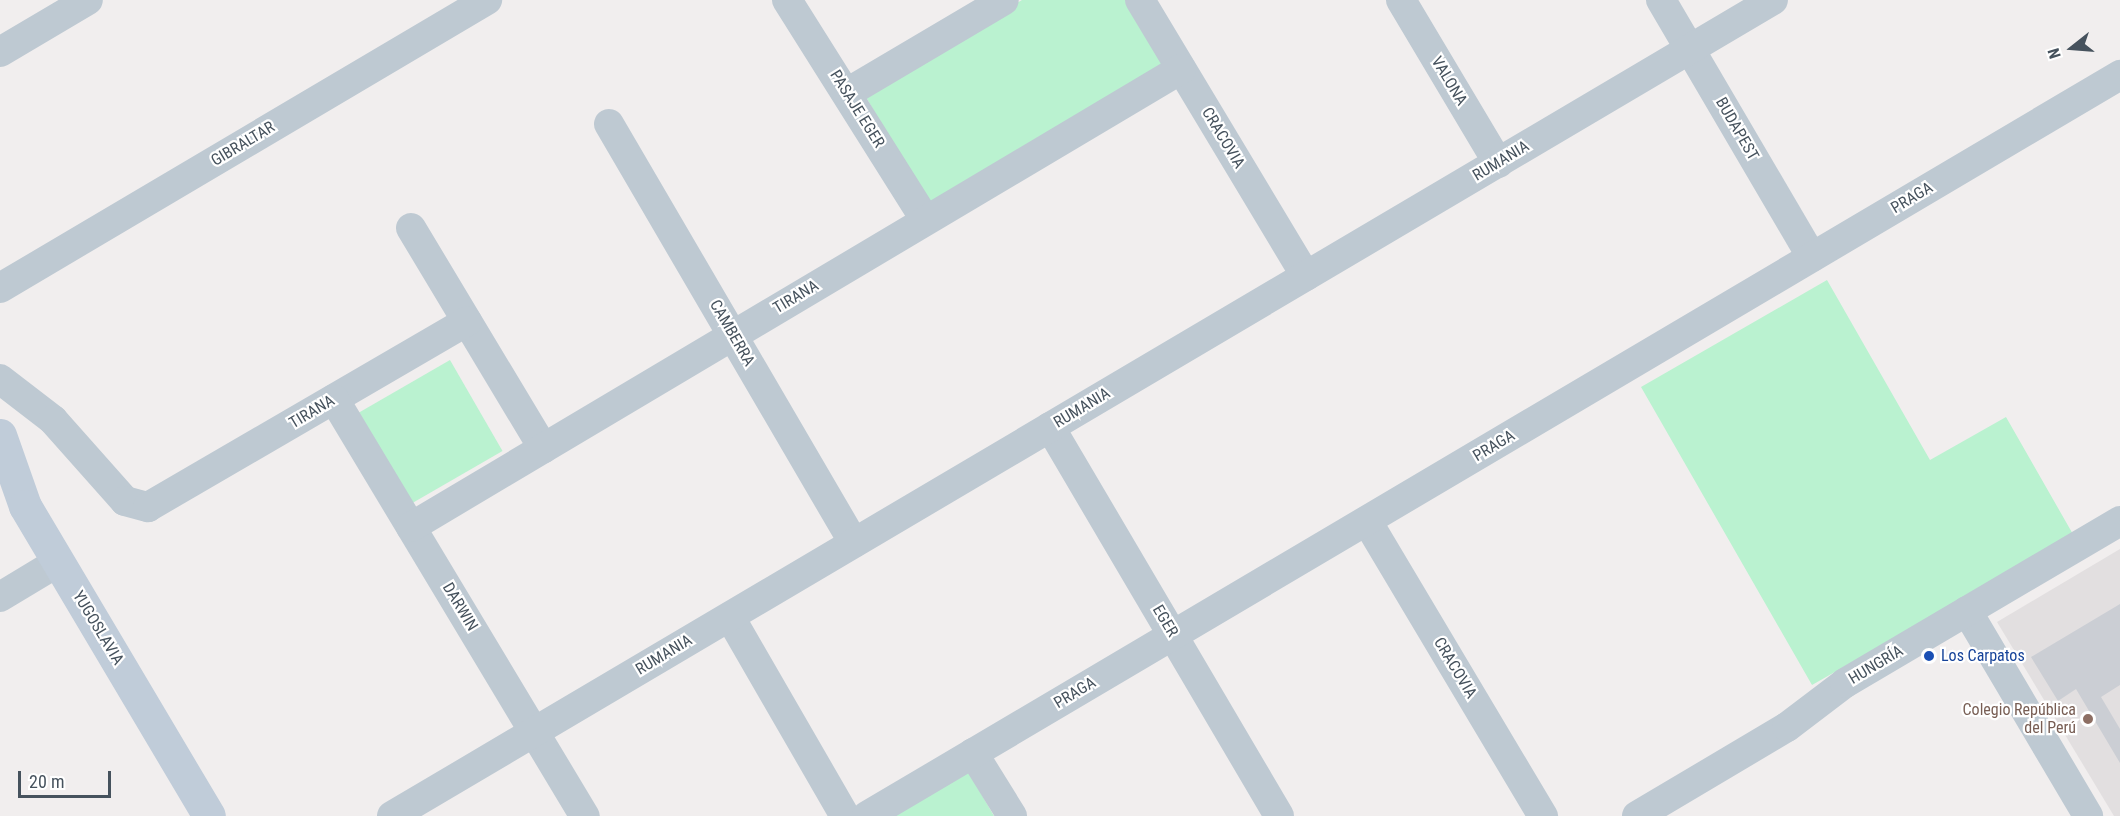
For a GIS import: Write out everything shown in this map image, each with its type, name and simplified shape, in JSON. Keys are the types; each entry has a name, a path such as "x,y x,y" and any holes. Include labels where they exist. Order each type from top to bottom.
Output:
{"street":[{"path":"0,52 88,0"},
{"name":"GIBRALTAR","path":"0,288 487,0"},
{"name":"PASAJE EGER","path":"788,0 925,219"},
{"path":"847,93 1004,0"},
{"name":"CRACOVIA","path":"1140,0 1306,276"},
{"name":"VALONA","path":"1401,0 1498,163"},
{"name":"BUDAPEST","path":"1661,0 1812,257"},
{"name":"RUMANIA","path":"392,816 1773,0"},
{"name":"TIRANA","path":"411,527 925,219 1181,69"},
{"name":"PRAGA","path":"867,816 2120,75"},
{"name":"CAMBERRA","path":"609,124 854,543"},
{"path":"411,228 543,448"},
{"name":"TIRANA","path":"0,379 53,420 125,501 139,507 158,504 467,321"},
{"name":"DARWIN","path":"334,399 585,816"},
{"name":"EGER","path":"1050,427 1279,816"},
{"name":"YUGOSLAVIA","path":"0,435 20,496 209,816"},
{"name":"CRACOVIA","path":"1367,521 1543,816"},
{"name":"HUNGRÍA","path":"1637,816 1787,727 1845,683 2120,521"},
{"path":"0,597 58,562"},
{"path":"1967,611 2077,812"},
{"path":"730,617 845,816"},
{"path":"973,753 1012,816"}],"shaded area":[{"name":"Colegio República del Perú","path":"2120,549 2120,816 2114,816 1997,622"}],"green space":[{"path":"1022,0 1125,0 1164,67 928,204 863,92"},
{"path":"1827,280 1930,460 2006,417 2074,536 1812,685 1641,387"},
{"path":"450,360 503,451 409,505 356,414"},
{"path":"968,771 994,816 890,816"}],"building":[{"path":"2120,604 2120,685 2101,697 2120,729 2120,763 2076,689 2058,701 2031,657"}],"place":[{"name":"Los Carpatos","path":"1929,656"},
{"name":"Colegio República del Perú","path":"2088,719"}]}
